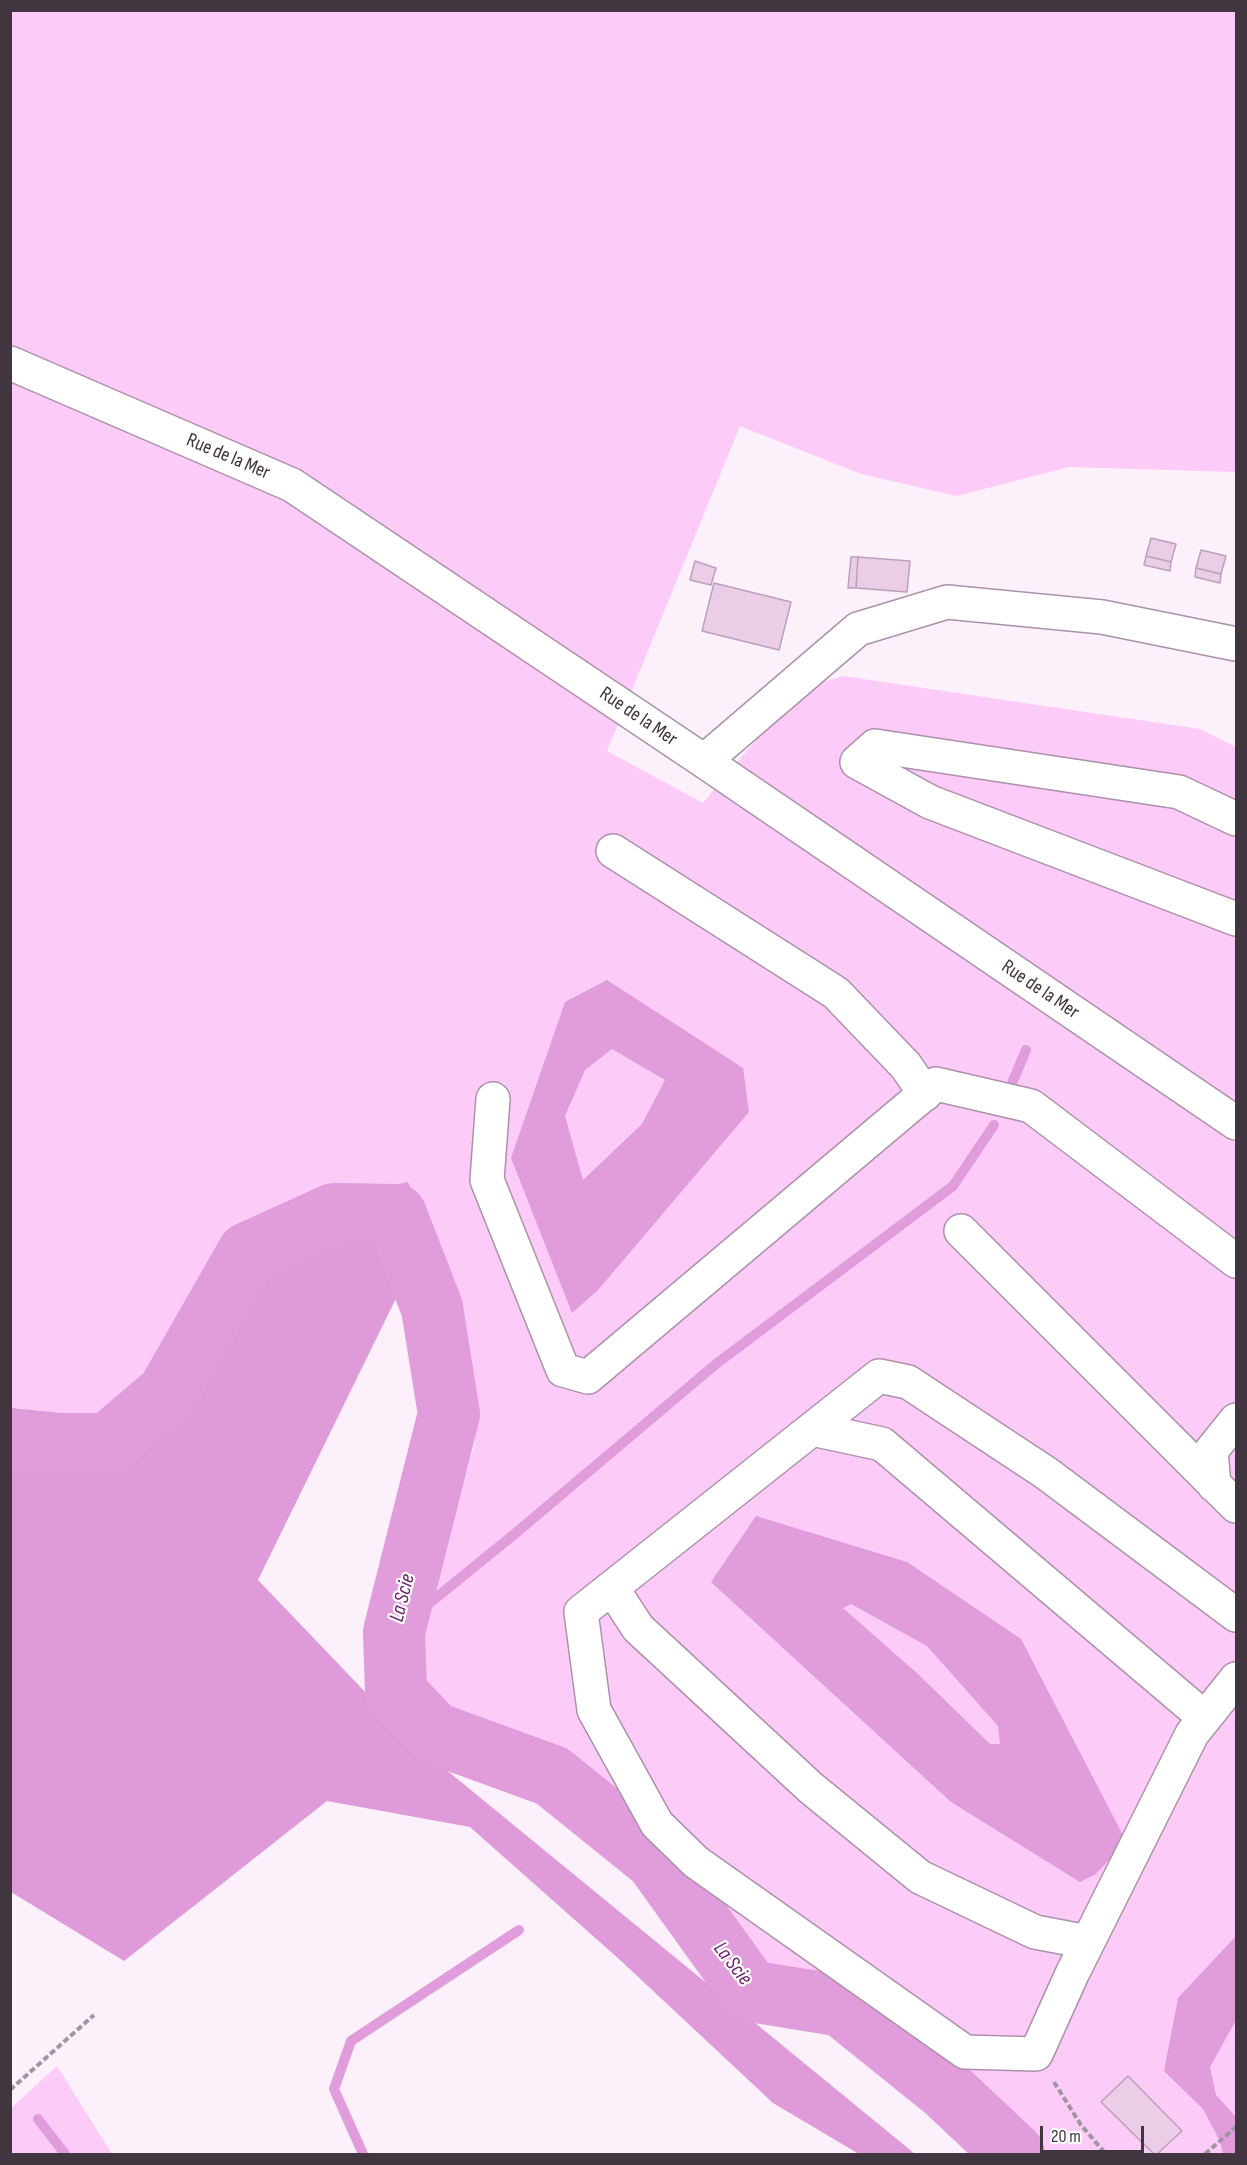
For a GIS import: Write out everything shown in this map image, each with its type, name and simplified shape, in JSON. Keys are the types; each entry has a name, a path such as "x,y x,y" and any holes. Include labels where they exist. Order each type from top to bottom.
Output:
{"street":[{"name":"Rue de la Mer","path":"10,363 292,485 705,761 1236,1123"},
{"path":"705,761 858,629 947,602 1102,617 1236,644"},
{"path":"1236,819 1179,792 1156,788 875,746 857,762 930,802 1236,919"},
{"path":"613,851 836,993 906,1066 925,1094"},
{"path":"493,1099 488,1180 563,1370 588,1377 936,1084 1031,1106 1236,1261"},
{"path":"961,1231 1225,1496"},
{"path":"1236,1615 1046,1473 908,1382 879,1376 581,1612 594,1710 657,1824 696,1862 965,2052 1036,2054 1088,1942 1192,1734 1236,1679"},
{"path":"1225,1496 1211,1451 1236,1420"},
{"path":"812,1429 882,1443 1205,1718"},
{"path":"612,1588 638,1628 812,1788 920,1877 1035,1932 1088,1942"}],"path":[{"path":"10,2090 94,2014"},
{"path":"1036,2054 1081,2125 1106,2154"},
{"path":"1205,2154 1236,2127"}],"shaded area":[{"path":"11,11 1236,11 1236,472 1069,467 957,496 861,474 740,426 607,751 703,803 799,689 843,676 1200,729 1236,747 1236,2154 1044,2154 900,2084 752,1964 607,1792 435,1723 408,1676 475,1443 429,1231 408,1182 281,1208 113,1418 11,1408"},
{"path":"607,980 743,1068 749,1112 598,1290 572,1313 511,1158 565,1002","holes":["612,1049 665,1080 642,1124 583,1180 565,1116 585,1070"]},
{"path":"408,1182 429,1231 258,1580 416,1745 915,2154 859,2154 773,2103 619,1959 470,1827 327,1801 124,1961 11,1892 11,1408 113,1418 281,1208"},
{"path":"756,1516 907,1562 1021,1639 1126,1841 1096,1874 1080,1882 951,1802 711,1582","holes":["851,1604 927,1646 998,1726 1000,1744 990,1744 919,1675 843,1608"]},
{"path":"1236,1936 1236,2020 1210,2067 1216,2095 1236,2117 1236,2154 1223,2154 1220,2141 1203,2109 1164,2071 1178,1998"},
{"path":"57,2066 112,2154 11,2154 11,2108"}],"building":[{"path":"1151,538 1176,544 1171,562 1146,556"},
{"path":"1201,550 1226,556 1221,574 1196,568"},
{"path":"1146,556 1171,562 1170,571 1144,565"},
{"path":"851,557 858,557 856,588 848,588"},
{"path":"858,557 910,561 907,592 856,588"},
{"path":"695,561 716,568 711,585 690,580"},
{"path":"1196,568 1221,574 1220,583 1195,577"},
{"path":"714,583 791,602 779,650 702,631"},
{"path":"1128,2076 1182,2131 1157,2154 1154,2154 1101,2102"}],"waterway":[{"path":"1010,1088 1026,1050"},
{"path":"394,1632 517,1532 716,1364 953,1186 994,1125"},
{"name":"La Scie","path":"10,1439 27,1444 108,1444 168,1393 248,1253 334,1214 396,1215 432,1308 449,1414 394,1632 396,1693 434,1733 552,1776 655,1859 750,1991 842,2006 945,2089 1014,2154"},
{"path":"363,2154 334,2089 351,2041 519,1930"},
{"path":"38,2119 65,2154"}]}
